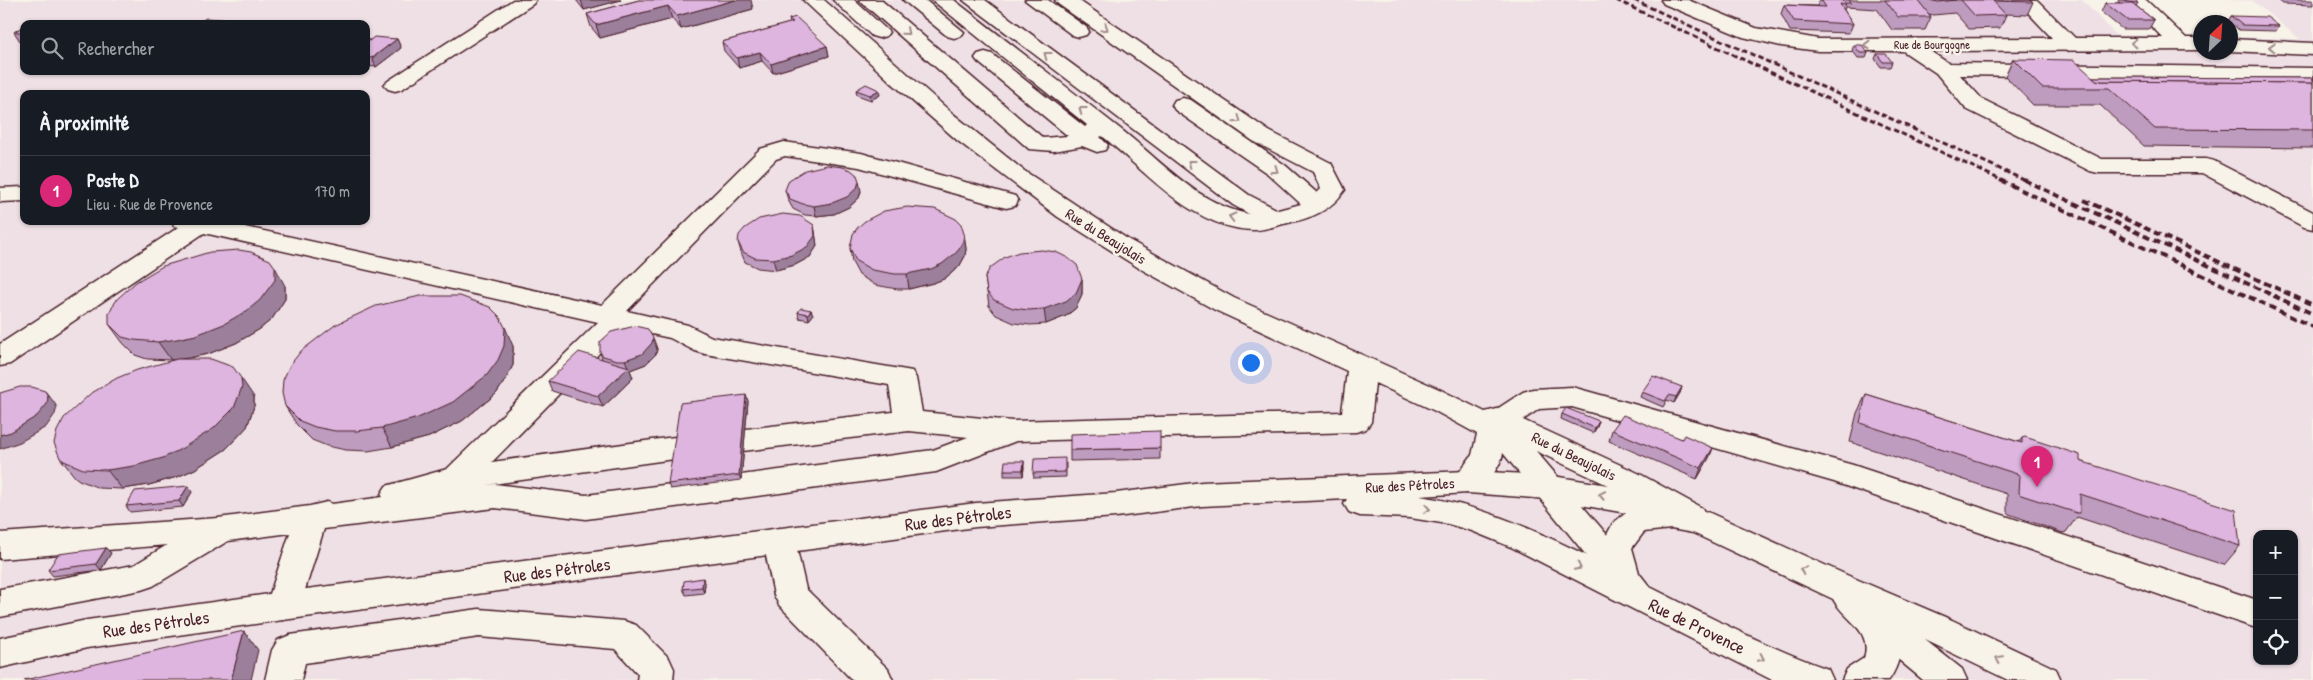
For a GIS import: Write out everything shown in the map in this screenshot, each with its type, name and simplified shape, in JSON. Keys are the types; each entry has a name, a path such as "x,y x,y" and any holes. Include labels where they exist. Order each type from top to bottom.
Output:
{"street":[{"path":"395,85 526,0"},
{"name":"Rue du Beaujolais","path":"814,0 958,130 1022,180 1099,234 1214,299 1362,366 1627,481 1699,522"},
{"path":"843,0 1016,151 1031,156 1092,131"},
{"path":"868,0 1037,144 1057,146"},
{"path":"914,0 1092,131"},
{"path":"942,0 1092,131 1110,153 1163,178 1219,214 1252,222 1306,212 1323,202 1333,190 1322,168 1261,136 1065,0"},
{"path":"973,0 1241,200 1275,218"},
{"path":"1035,0 1293,183 1312,199 1315,207"},
{"name":"Rue de Bourgogne","path":"1671,0 1750,33 1780,40 1818,45 2193,44"},
{"path":"2135,0 2180,43"},
{"path":"2025,2 2069,44"},
{"path":"1906,44 1943,69 1974,104 2098,166 2206,166 2313,222"},
{"path":"2238,45 2313,49"},
{"path":"1943,69 2313,74"},
{"path":"457,478 768,154 784,149 861,160 1006,201"},
{"path":"0,195 20,194"},
{"path":"0,357 189,225"},
{"path":"201,225 678,331 705,345 902,378 909,421"},
{"path":"311,518 457,478 667,449 909,421 1013,431 1356,422 1362,366"},
{"path":"1468,482 1487,458 1497,425 1515,410 1533,399 1572,397 1842,473 2253,613"},
{"name":"Rue du Beaujolais","path":"1497,425 1632,589"},
{"path":"0,546 222,529 495,496 586,507 936,461 1013,431"},
{"name":"Rue des Pétroles","path":"0,653 87,634 283,606 985,514 1116,505 1202,494 1468,482 1547,487 1614,498 1699,522"},
{"name":"Rue des Pétroles","path":"1116,505 1202,508 1334,503 1410,506 1448,512 1482,522 1522,538 1632,589"},
{"path":"1632,589 1616,548 1624,532 1633,523 1645,519 1671,517 1699,522 1837,586 1940,630 2043,680"},
{"path":"283,606 311,518"},
{"path":"0,603 141,577 222,529"},
{"path":"779,541 791,595 875,680"},
{"path":"1837,586 1870,616 1949,680"},
{"name":"Rue de Provence","path":"1632,589 1761,658 1797,675 1814,680"},
{"path":"1860,680 1875,672 1881,661 1884,645 1879,629 1870,616"},
{"path":"283,680 290,650 479,623 624,635 656,669 655,680"}],"shaded area":[{"path":"0,0 1664,0 1769,47 1707,10 1685,0 2082,0 2116,35 2193,37 2193,60 2238,60 2238,37 2300,39 2253,1 2222,0 2313,0 2313,680 0,680"}],"building":[{"path":"639,0 735,0 677,16 668,6 596,25 587,14"},
{"path":"1821,0 1843,0 1846,5 1840,4 1853,24 1794,21 1784,5 1826,7"},
{"path":"1843,0 1849,0 1851,3 1845,3"},
{"path":"1885,0 1918,0 1931,17 1898,17"},
{"path":"1929,0 1956,0 1938,2"},
{"path":"1961,0 2031,0 2033,2 1993,1 2006,15 1975,16"},
{"path":"2124,0 2135,0 2138,3 2127,2"},
{"path":"2105,3 2132,3 2154,20 2127,20"},
{"path":"2238,16 2267,17 2279,26 2242,25 2238,22"},
{"path":"796,17 827,46 771,64 760,52 737,58 722,42 793,22 789,19"},
{"path":"206,18 234,20 203,20"},
{"path":"374,37 397,39 372,58 370,58 370,40"},
{"path":"1854,45 1862,45 1868,53 1860,53"},
{"path":"1877,54 1886,54 1892,62 1883,62"},
{"path":"2013,59 2074,60 2096,80 2102,81 2313,83 2313,130 2155,129 2109,88 2042,88"},
{"path":"2093,77 2313,78 2313,83 2102,81 2096,80"},
{"path":"866,84 879,90 870,95 856,90"},
{"path":"827,165 851,170 857,175 859,181 857,188 847,197 832,203 814,206 790,199 785,190 789,180 805,170"},
{"path":"907,207 935,209 956,219 961,224 964,234 963,241 957,252 942,264 931,269 907,274 872,270 856,261 850,248 853,234 858,227 884,211"},
{"path":"783,214 800,216 814,225 815,236 807,247 792,255 773,259 755,258 743,252 738,242 739,235 745,228 759,219"},
{"path":"239,250 251,252 270,260 275,267 275,280 260,300 248,310 224,324 196,335 158,342 122,337 109,324 109,313 117,299 136,282 163,266 210,252"},
{"path":"1042,250 1056,252 1077,265 1082,279 1076,293 1066,301 1044,309 1028,310 1013,308 994,300 987,292 985,277 990,268 1005,257 1019,252"},
{"path":"420,296 460,296 490,307 499,316 505,327 504,346 498,360 487,375 453,402 418,418 382,428 335,431 315,427 300,421 285,406 282,393 283,380 290,365 301,351 335,325 376,306"},
{"path":"801,308 811,310 808,314 798,312"},
{"path":"635,326 648,329 653,338 652,343 642,354 625,360 603,356 600,352 600,342 611,332"},
{"path":"579,352 629,367 598,396 548,381"},
{"path":"177,359 211,359 233,367 241,378 242,387 234,408 213,429 163,458 134,466 107,470 83,469 60,458 54,443 57,431 64,418 90,394 117,378 137,370"},
{"path":"1653,376 1682,387 1676,397 1669,395 1665,401 1642,392"},
{"path":"20,387 32,387 45,391 48,396 47,404 37,416 11,432 0,435 0,393"},
{"path":"1866,394 2022,443 2022,438 2025,437 2080,455 2080,461 2236,510 2240,546 2080,494 2080,513 2021,495 2019,493 2020,475 1860,423"},
{"path":"746,395 739,475 668,484 680,403"},
{"path":"1566,408 1599,421 1595,428 1562,414"},
{"path":"1623,415 1682,439 1684,435 1713,448 1701,468 1612,430"},
{"path":"1160,431 1160,448 1070,450 1070,434"},
{"path":"1065,458 1065,472 1033,473 1034,459"},
{"path":"1005,461 1024,461 1023,470 1004,470"},
{"path":"188,486 179,501 126,506 135,491"},
{"path":"106,548 96,564 48,570 58,554"},
{"path":"703,578 702,587 683,589 684,581"},
{"path":"244,631 231,680 24,680"}],"railway":[{"path":"1616,0 2003,181"},
{"path":"1634,0 2026,181"},
{"path":"2000,180 2313,327"},
{"path":"2024,180 2313,314"},
{"path":"2084,200 2313,305"}],"place":[{"name":"Poste D","path":"2037,487"}]}
